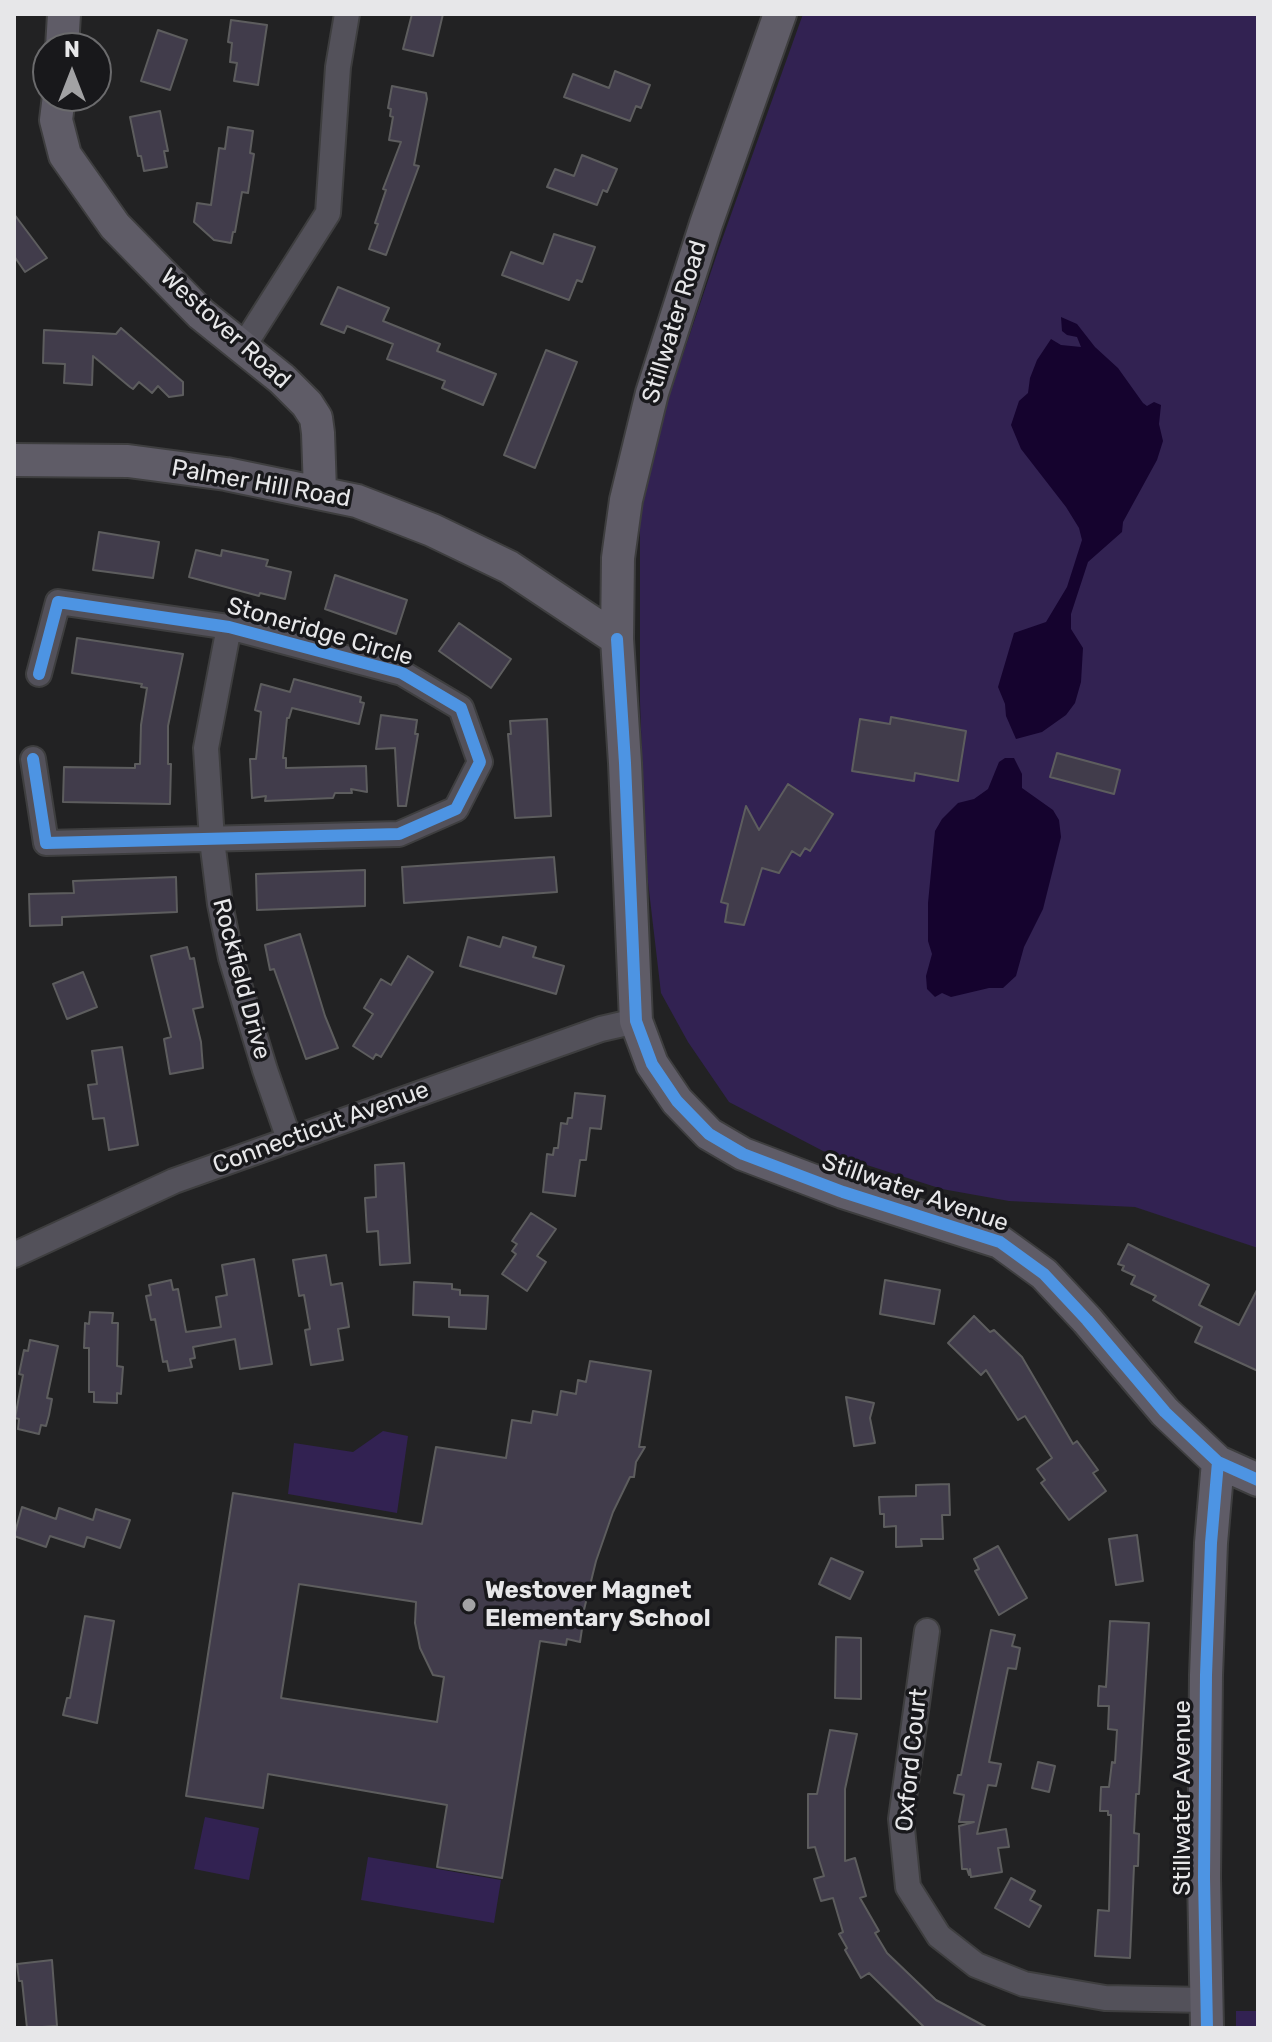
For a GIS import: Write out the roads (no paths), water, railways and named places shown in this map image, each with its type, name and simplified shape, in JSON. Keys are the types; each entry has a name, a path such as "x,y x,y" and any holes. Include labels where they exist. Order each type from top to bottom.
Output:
{"main road":[{"name":"Stillwater Road","path":"617,639 618,558 626,500 652,393 706,224 780,14"},
{"name":"Westover Road","path":"57,112 56,120 65,155 108,216 201,314 282,379 307,404 316,418 320,491"},
{"name":"Palmer Hill Road","path":"14,460 128,461 226,474 357,501 473,549 538,585 617,639"},
{"name":"Stillwater Avenue","path":"617,639 636,1021 652,1064 677,1101 709,1134 743,1154 843,1192 1000,1242 1044,1274 1165,1412 1218,1462 1206,1675 1206,2014"},
{"path":"1218,1462 1258,1480"}],"street":[{"path":"243,347 328,213 338,67 347,14"},
{"name":"Stoneridge Circle","path":"33,759 46,843 399,834 456,809 480,762 461,708 402,673 229,627 58,602 39,674"},
{"name":"Rockfield Drive","path":"229,627 206,748 212,840 231,958 289,1139"},
{"name":"Connecticut Avenue","path":"14,1255 174,1181 601,1029 636,1021"},
{"name":"Oxford Court","path":"927,1631 901,1819 908,1887 939,1936 976,1965 1024,1984 1206,2014"}],"place":[{"name":"Westover Magnet Elementary School","path":"469,1605"}]}
